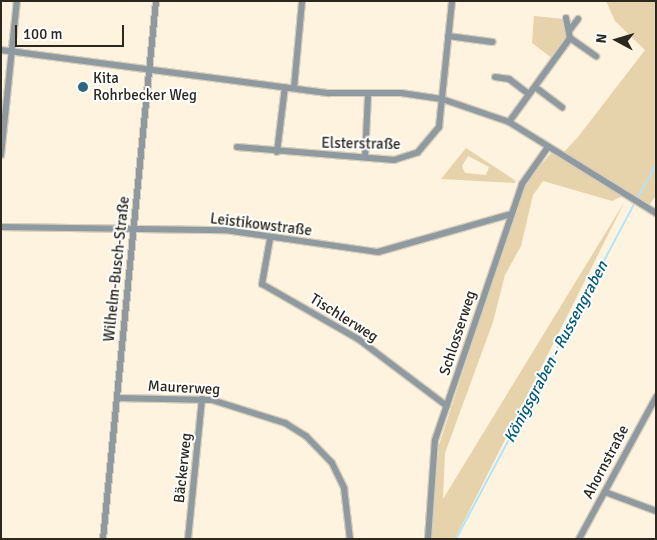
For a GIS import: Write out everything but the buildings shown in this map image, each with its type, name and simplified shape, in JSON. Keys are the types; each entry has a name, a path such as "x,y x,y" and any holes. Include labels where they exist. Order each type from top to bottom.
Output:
{"street":[{"path":"1,156 16,1"},
{"name":"Wilhelm-Busch-Straße","path":"103,539 156,1"},
{"path":"294,88 302,1"},
{"name":"Elsterstraße","path":"237,147 277,152 394,160 418,152 437,135 452,1"},
{"path":"566,18 570,34 596,56"},
{"path":"509,122 570,34 578,19"},
{"path":"448,36 493,42"},
{"path":"1,50 285,87 368,95 442,99 509,122 656,213"},
{"path":"495,77 509,79 529,94"},
{"path":"277,152 285,87"},
{"path":"534,87 562,107"},
{"path":"365,158 368,95"},
{"name":"Schlosserweg","path":"428,539 435,440 522,184 550,148"},
{"name":"Leistikowstraße","path":"1,227 225,230 270,239 378,252 511,214"},
{"name":"Tischlerweg","path":"270,239 262,284 358,339 447,406"},
{"name":"Ahornstraße","path":"579,539 656,397"},
{"name":"Maurerweg","path":"117,398 202,399 285,423 316,445 344,488 350,539"},
{"name":"Bäckerweg","path":"188,539 202,399"},
{"path":"605,492 656,510"}],"shaded area":[{"path":"606,1 656,1 656,196 649,205 629,193 612,201 543,181 533,195 521,246 505,275 493,322 445,453 443,499 625,201 455,539 431,539 439,445 524,184 553,151 563,153 578,137 645,50 615,21"},
{"path":"534,16 564,19 567,36 552,58 532,43"},
{"path":"466,148 516,181 515,183 441,179","holes":["468,156 489,167 486,175 465,173 462,166"]}],"waterway":[{"name":"Königsgraben - Russengraben","path":"637,199 656,165"},
{"name":"Königsgraben - Russengraben","path":"456,539 635,203"}],"place":[{"name":"Kita Rohrbecker Weg","path":"83,87"}]}
